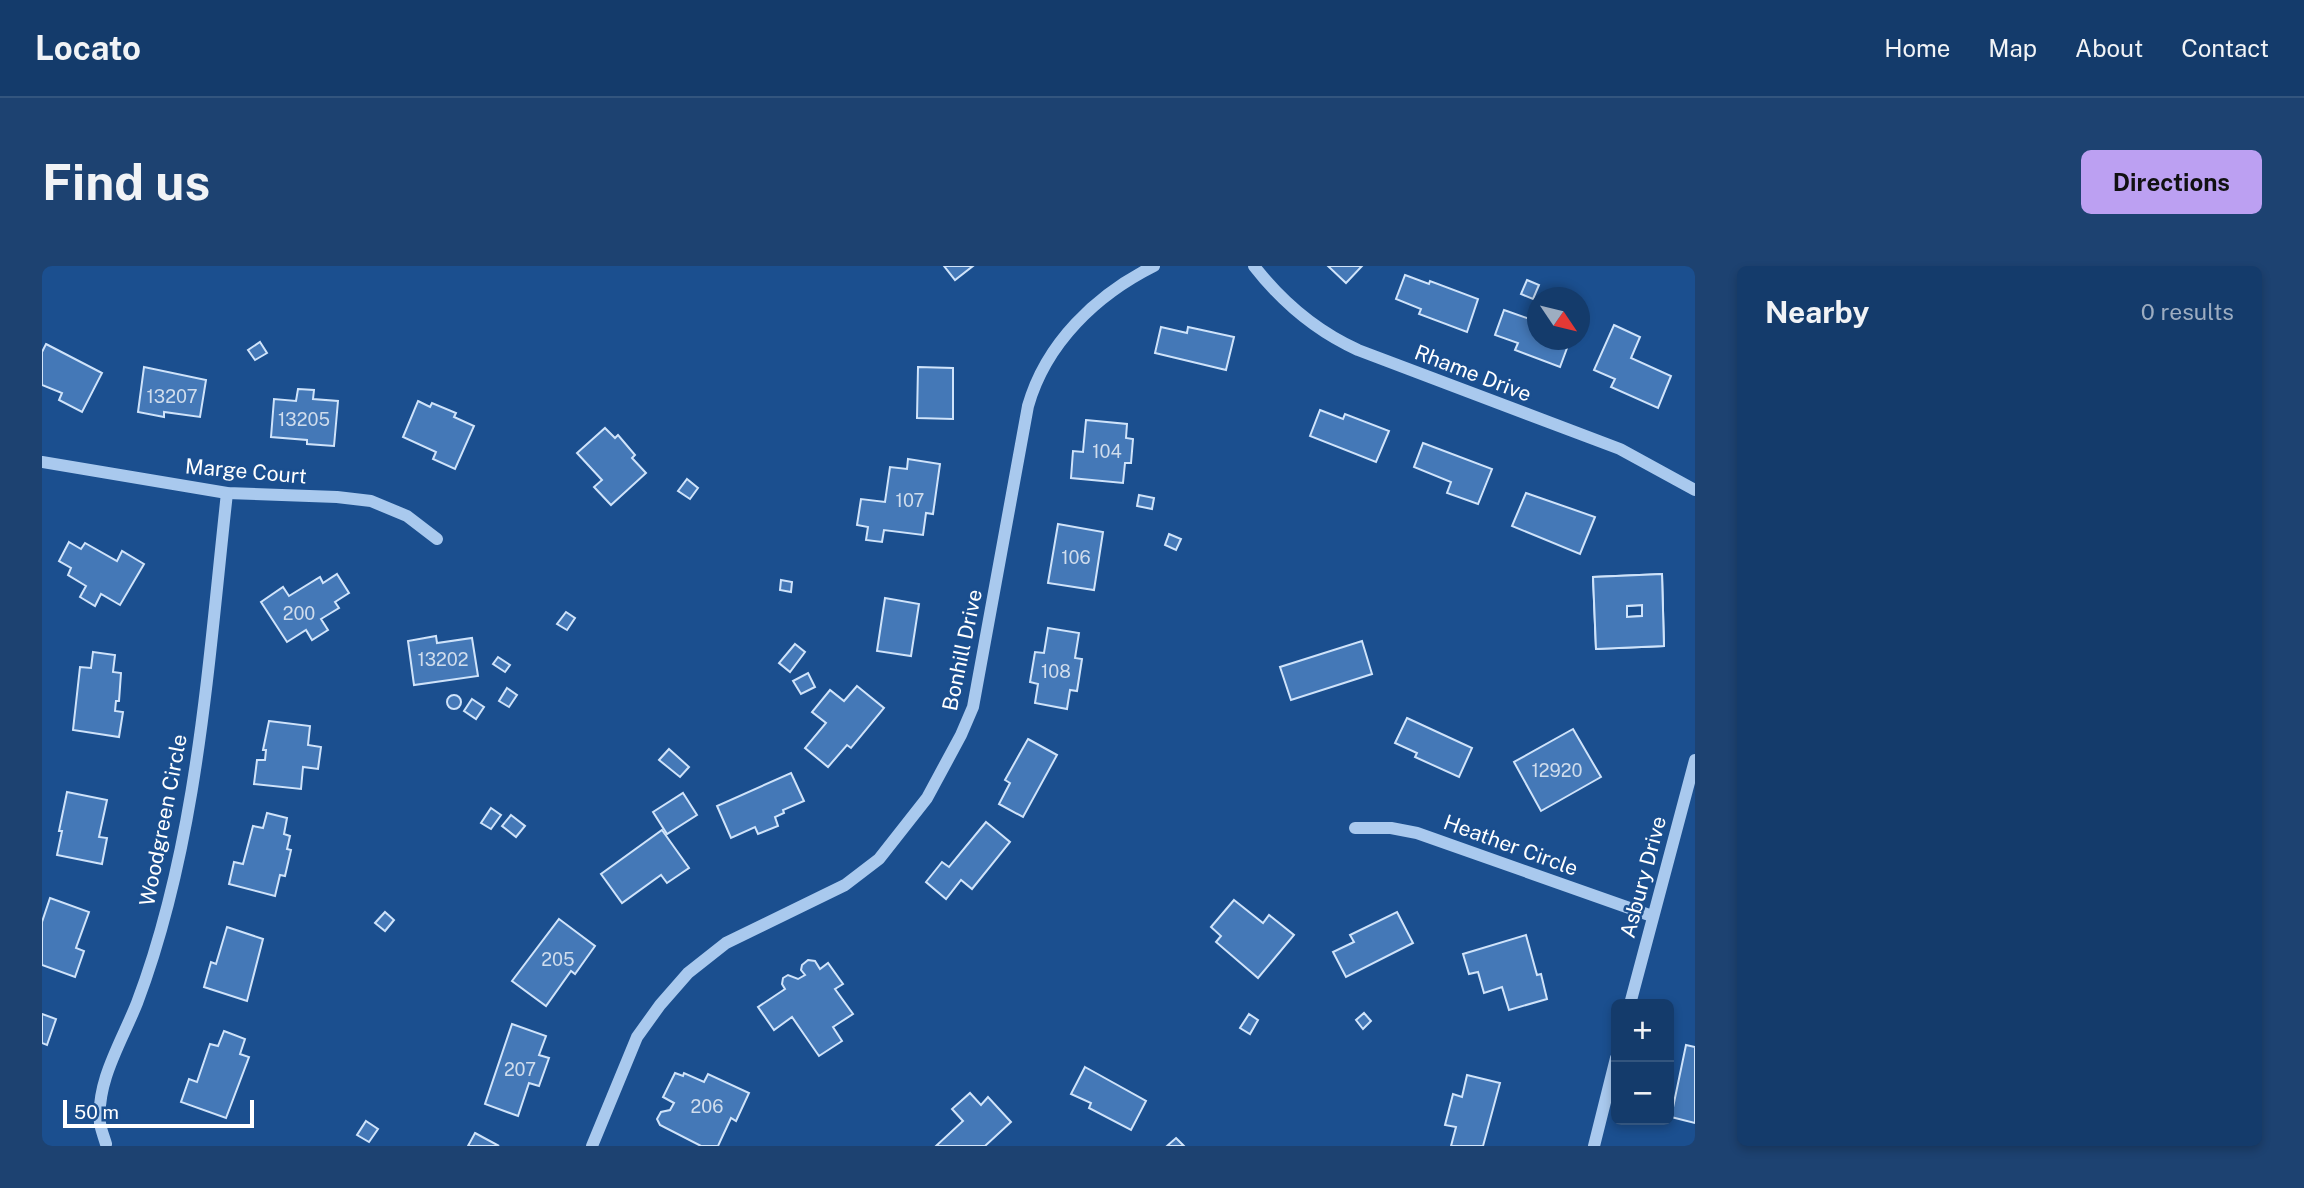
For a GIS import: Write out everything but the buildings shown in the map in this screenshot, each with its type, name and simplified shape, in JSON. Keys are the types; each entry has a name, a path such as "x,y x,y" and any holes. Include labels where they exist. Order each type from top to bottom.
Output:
{"street":[{"name":"Bonhill Drive","path":"592,1146 637,1038 660,1005 688,973 726,943 845,885 879,859 927,798 961,735 973,706 1028,406 1040,372 1063,339 1095,303 1154,266"},
{"name":"Rhame Drive","path":"1254,266 1269,285 1304,318 1334,339 1620,449 1695,490"},
{"name":"Marge Court","path":"42,462 227,493 370,500 407,516 437,539"},
{"name":"Woodgreen Circle","path":"106,1144 100,1123 107,1071 137,1002 165,915 189,808 205,695 227,493"},
{"name":"Asbury Drive","path":"1631,999 1695,760"},
{"name":"Heather Circle","path":"1355,828 1369,826 1417,832 1652,916"},
{"path":"1594,1146 1615,1062"}]}
